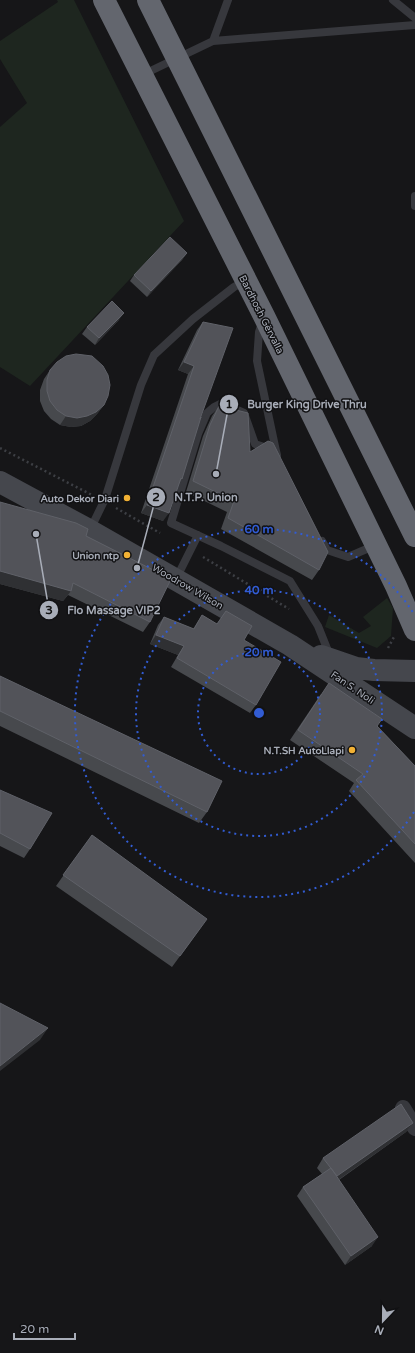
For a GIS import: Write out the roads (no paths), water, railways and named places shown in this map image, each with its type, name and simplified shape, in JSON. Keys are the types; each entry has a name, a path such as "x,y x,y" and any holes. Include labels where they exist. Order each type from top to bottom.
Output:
{"highway":[{"name":"Bardhosh Gërvalla","path":"104,0 141,76 264,316 396,586 415,630"},
{"path":"148,0 415,536"}],"main road":[{"name":"Woodrow Wilson","path":"0,482 89,530 290,645"},
{"path":"290,645 356,668 368,670 415,671"},
{"name":"Fan S. Noli","path":"290,645 415,728"}],"street":[{"path":"403,1108 415,1128"}],"lane":[{"path":"213,41 228,0"},
{"path":"393,0 415,18"},
{"path":"141,76 213,41 415,25"},
{"path":"415,196 415,206"},
{"path":"89,530 105,499 141,385 154,355 193,319 234,287 246,281"},
{"path":"264,316 259,332 257,361 276,451 283,465"},
{"path":"276,451 255,444 244,412 222,403 214,407 207,413 198,434 171,523 290,580 318,626 332,660"},
{"path":"176,579 198,535"},
{"path":"319,536 326,550 348,557 376,545"}],"place":[{"name":"Burger King Drive Thru","path":"216,474"},
{"name":"Auto Dekor Diari","path":"127,498"},
{"name":"Flo Massage VIP2","path":"36,534"},
{"name":"Union ntp","path":"127,555"},
{"name":"N.T.P. Union","path":"137,568"},
{"name":"N.T.SH AutoLlapi","path":"352,750"}]}
